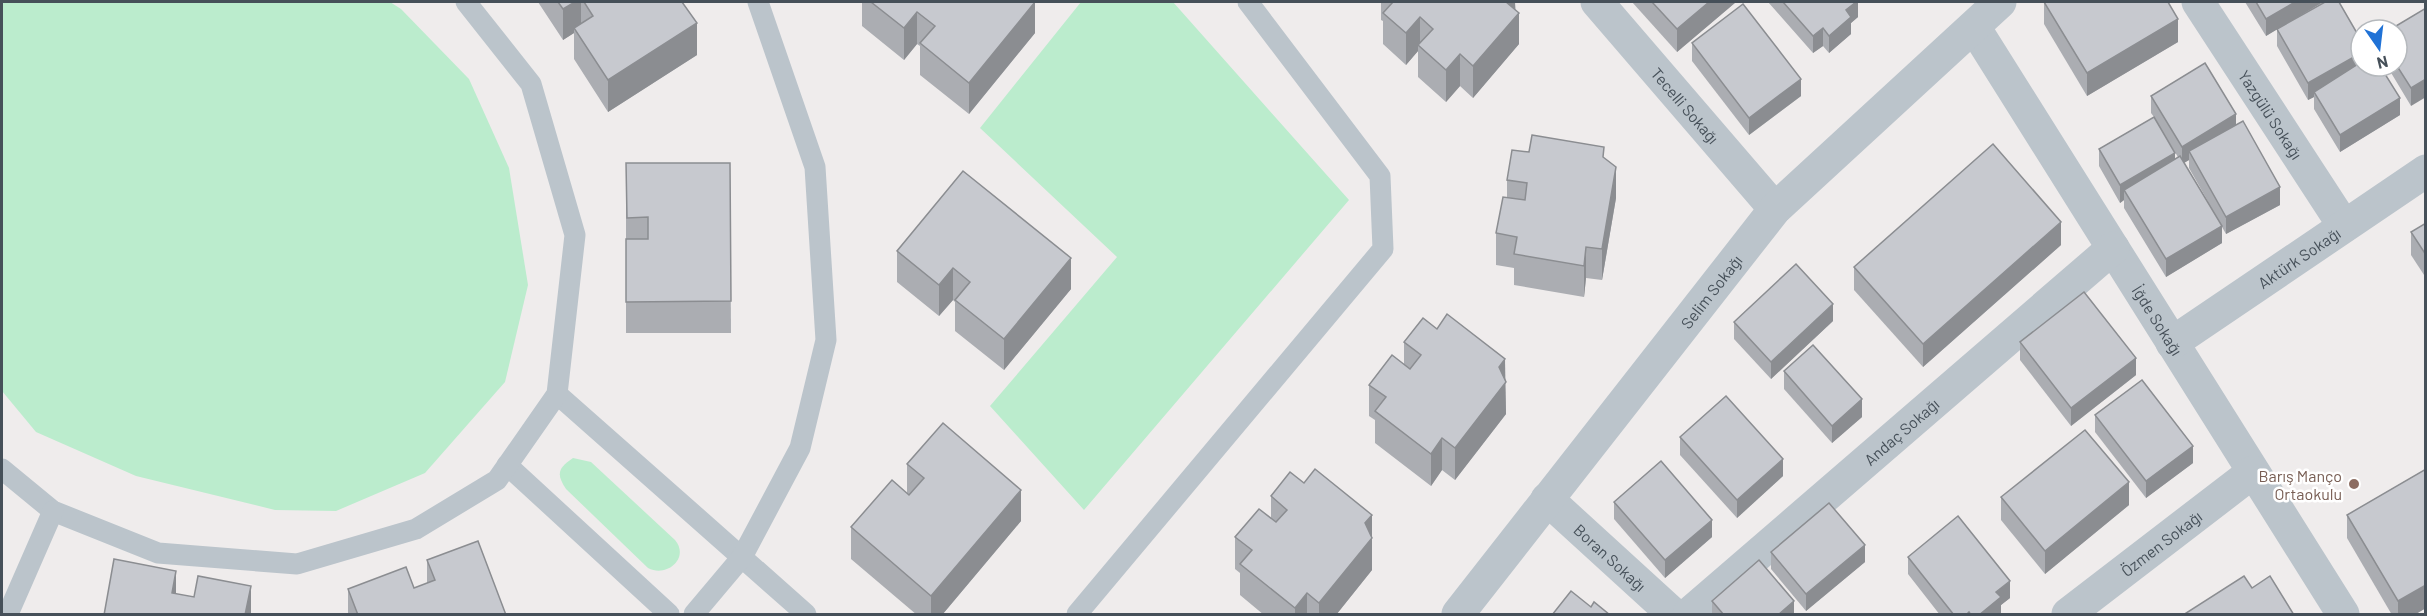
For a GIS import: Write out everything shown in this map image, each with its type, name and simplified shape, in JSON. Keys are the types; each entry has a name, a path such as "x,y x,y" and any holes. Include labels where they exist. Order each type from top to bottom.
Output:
{"street":[{"name":"Tecelli Sokağı","path":"1598,2 1775,209"},
{"name":"Selim Sokağı","path":"1458,615 1775,209 2001,2"},
{"name":"Yazgülü Sokağı","path":"2198,2 2344,226"},
{"name":"İğde Sokağı","path":"1974,27 2343,615"},
{"name":"Aktürk Sokağı","path":"2172,343 2426,171"},
{"name":"Andaç Sokağı","path":"1689,615 2113,248"},
{"name":"Özmen Sokağı","path":"2068,615 2253,472"},
{"name":"Boran Sokağı","path":"1547,499 1673,615"}],"lane":[{"path":"2,469 53,511 158,553 297,564 416,529 497,480 557,394 575,235 531,84 466,2"},
{"path":"694,615 742,557 800,448 826,340 815,167 758,2"},
{"path":"1077,615 1383,249 1380,176 1248,2"},
{"path":"557,394 806,615"},
{"path":"507,465 669,615"},
{"path":"8,615 53,511"}],"green space":[{"path":"2,2 390,2 401,9 469,79 509,168 528,285 505,382 425,473 336,511 275,510 136,476 36,432 2,391"},
{"path":"1081,2 1173,2 1349,200 1084,510 990,406 1117,257 980,128"},
{"path":"573,458 591,462 675,540 680,553 674,564 662,570 648,568 566,489 560,472 564,465"}],"building":[{"path":"558,2 575,2 563,9"},
{"path":"584,2 682,2 697,23 608,80 574,28 593,16"},
{"path":"871,2 1035,2 969,83 920,43 935,26 917,12 904,28"},
{"path":"1393,2 1506,2 1519,13 1473,66 1460,54 1446,70 1418,45 1433,29 1420,17 1406,33 1383,13"},
{"path":"1652,2 1709,2 1677,29"},
{"path":"1783,2 1856,2 1846,10 1851,17 1829,36 1823,28 1813,36"},
{"path":"2044,2 2168,2 2178,19 2087,73"},
{"path":"2256,2 2295,2 2266,19"},
{"path":"2325,2 2339,2 2349,19 2349,60 2308,83 2277,29"},
{"path":"1743,4 1801,79 1749,118 1692,43"},
{"path":"2426,8 2426,79 2411,88 2405,78 2409,78 2409,18"},
{"path":"2205,63 2236,114 2182,147 2151,96"},
{"path":"2349,70 2349,78 2388,78 2400,98 2340,135 2314,92"},
{"path":"2154,117 2175,153 2120,185 2099,149"},
{"path":"2243,121 2280,187 2226,217 2189,151"},
{"path":"1532,135 1604,147 1603,157 1616,167 1602,249 1586,247 1584,266 1514,254 1517,237 1496,233 1503,197 1525,200 1527,183 1507,180 1512,150 1529,152"},
{"path":"1993,144 2061,222 1923,344 1854,267"},
{"path":"2180,156 2222,226 2166,259 2124,190"},
{"path":"626,163 730,163 731,301 626,302 626,239 648,239 648,217 627,218"},
{"path":"963,171 1071,258 1004,339 955,300 970,282 953,268 939,285 897,251"},
{"path":"2426,223 2426,255 2411,232"},
{"path":"1796,264 1833,304 1771,362 1734,322"},
{"path":"2084,292 2136,358 2071,408 2020,342"},
{"path":"1447,314 1505,359 1499,367 1506,382 1455,448 1442,438 1431,454 1375,411 1386,397 1369,385 1392,355 1410,369 1421,355 1404,342 1423,318 1437,329"},
{"path":"1813,345 1862,399 1832,426 1784,371"},
{"path":"2142,380 2193,446 2146,481 2095,415"},
{"path":"1726,396 1783,459 1737,500 1680,437"},
{"path":"943,423 1021,490 931,596 851,527 892,480 909,495 924,478 907,464"},
{"path":"2085,430 2129,482 2045,551 2001,497"},
{"path":"1661,461 1712,520 1665,560 1614,502"},
{"path":"1315,469 1372,515 1365,523 1372,538 1319,603 1307,593 1295,608 1240,564 1252,550 1235,537 1259,509 1276,522 1287,510 1271,496 1290,472 1304,483"},
{"path":"2426,469 2426,585 2398,601 2347,515"},
{"path":"1829,503 1865,545 1806,594 1771,552"},
{"path":"1958,516 2010,581 1996,592 2001,597 1979,615 1971,615 1969,612 1966,615 1954,615 1908,557"},
{"path":"478,541 506,615 358,615 348,589 406,567 414,588 435,580 427,560"},
{"path":"114,559 176,571 172,593 194,597 198,576 251,586 245,615 104,615"},
{"path":"1759,560 1794,601 1778,615 1724,615 1712,601"},
{"path":"2244,576 2252,588 2270,576 2294,615 2183,615"},
{"path":"1571,591 1591,607 1594,602 1610,615 1552,615"}],"place":[{"name":"Barış Manço Ortaokulu","path":"2354,484"}]}
